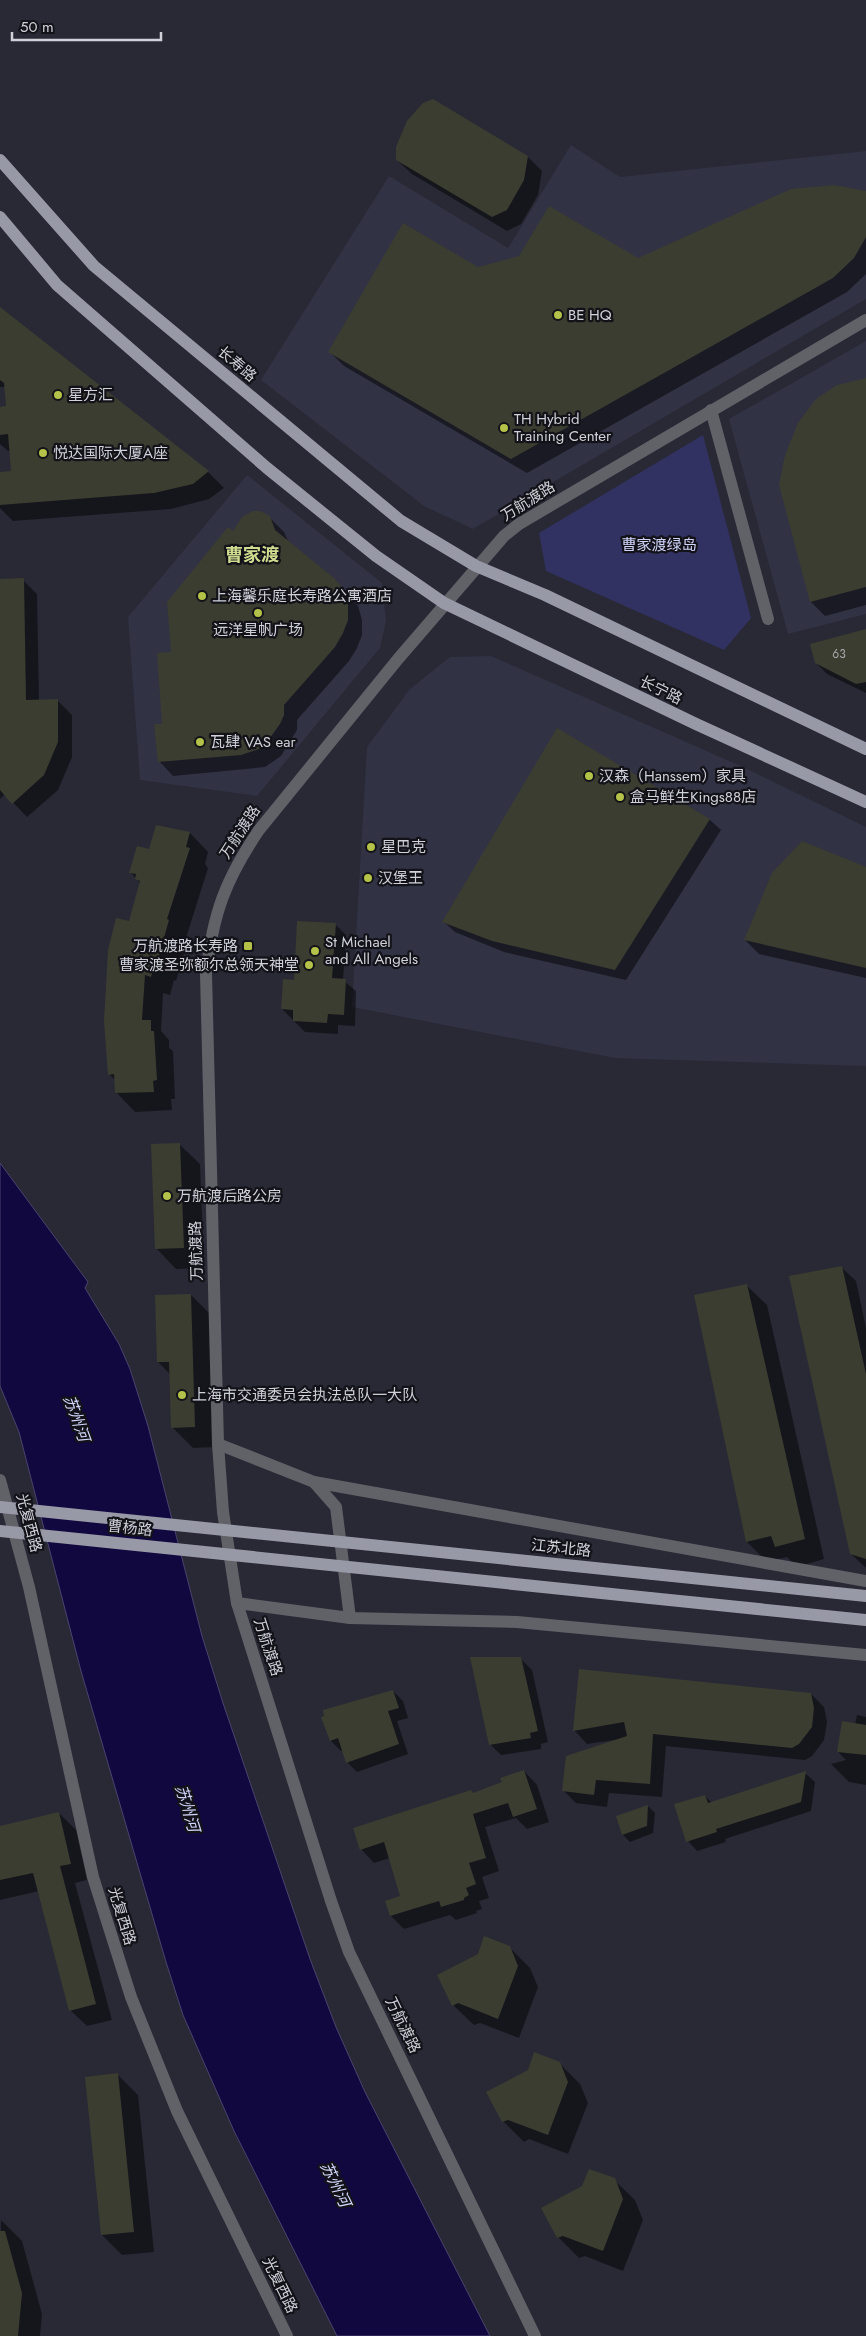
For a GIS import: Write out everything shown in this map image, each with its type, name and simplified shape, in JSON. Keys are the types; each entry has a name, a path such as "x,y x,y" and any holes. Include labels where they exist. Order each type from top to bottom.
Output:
{"main road":[{"name":"长寿路","path":"0,160 94,266 401,522 476,566"},
{"path":"0,217 57,285 259,462 376,556 444,604"},
{"path":"476,566 545,595 866,749"},
{"name":"长宁路","path":"444,604 696,724 866,802"},
{"name":"曹杨路","path":"0,1507 252,1533"},
{"name":"曹杨路","path":"0,1531 866,1620"},
{"name":"江苏北路","path":"252,1533 866,1596"}],"street":[{"name":"万航渡路","path":"535,2336 350,1952 331,1901 237,1603 223,1512 218,1444 206,974 216,912 242,856 259,830 444,604 504,536 519,524 866,320"},
{"path":"711,410 768,619"},
{"path":"218,1444 314,1482 866,1581"},
{"name":"光复西路","path":"0,1480 29,1587 94,1878 131,1997 177,2111 287,2336"},
{"path":"314,1482 336,1507 350,1618"},
{"path":"237,1603 350,1618 517,1622 866,1655"}],"shaded area":[{"path":"571,145 620,177 866,151 866,299 473,529 424,506 261,380 389,176 508,248"},
{"path":"866,341 866,614 788,634 729,419"},
{"path":"247,475 382,583 386,621 380,648 257,796 140,780 128,617"},
{"path":"491,656 743,767 866,827 866,1066 615,1058 352,1007 367,747 409,690 450,657"}],"green space":[{"name":"曹家渡绿岛","path":"703,435 751,618 724,650 546,571 539,533"}],"water":[{"name":"苏州河","path":"0,1163 88,1282 85,1288 119,1344 130,1369 148,1426 202,1636 310,1959 336,2027 365,2092 490,2336 337,2336 234,2131 183,2015 81,1671 19,1432 0,1386"}],"building":[{"path":"433,99 528,156 524,180 507,210 492,217 396,160 396,147 407,121 423,103"},
{"name":"BE HQ","path":"834,185 866,191 866,237 854,258 833,278 511,459 328,352 403,223 478,267 519,256 549,206 638,258 791,189"},
{"name":"星方汇","path":"0,307 209,471 193,484 154,493 0,505 0,472 11,471 8,434 0,435 0,407 6,406 4,383 0,380"},
{"path":"866,378 866,587 810,602 779,485 785,455 798,423 816,399 837,385"},
{"name":"远洋星帆广场","path":"253,511 260,511 270,516 275,530 334,578 344,590 348,605 348,620 335,647 284,705 284,715 280,724 267,742 259,749 241,755 158,762 154,724 162,724 157,653 171,652 167,602 228,527 233,531 242,517"},
{"path":"24,578 26,700 58,699 58,742 44,775 12,804 0,790 0,579"},
{"path":"866,629 866,682 856,684 815,663 810,644"},
{"path":"557,728 710,819 615,970 492,941 442,922"},
{"path":"156,825 190,832 186,847 190,848 167,919 169,920 157,963 155,962 151,977 145,975 142,1020 151,1020 151,1031 154,1031 157,1080 153,1081 154,1092 115,1093 114,1074 108,1075 104,1021 108,950 116,918 129,921 140,881 135,879 136,874 129,873 137,846 149,849"},
{"path":"802,841 866,867 866,968 744,940 772,873"},
{"name":"St Michael and All Angels","path":"297,921 336,923 332,978 346,979 344,1015 328,1014 327,1023 293,1021 293,1010 281,1009 283,979 294,980"},
{"name":"万航渡后路公房","path":"180,1143 184,1248 155,1249 151,1144"},
{"path":"842,1266 866,1374 866,1559 850,1554 789,1276"},
{"path":"747,1284 805,1539 775,1547 771,1536 746,1542 694,1295"},
{"path":"191,1294 195,1427 171,1428 169,1362 157,1362 155,1295"},
{"path":"470,1657 521,1657 538,1731 530,1733 531,1738 489,1745"},
{"path":"579,1669 811,1693 814,1708 812,1727 799,1744 792,1748 653,1734 650,1784 596,1780 594,1795 562,1791 566,1756 627,1736 624,1722 573,1731"},
{"path":"393,1690 399,1708 388,1711 399,1744 346,1763 338,1738 330,1741 321,1717 324,1716 323,1710"},
{"path":"842,1721 866,1725 866,1755 837,1752"},
{"path":"524,1770 537,1809 513,1817 508,1803 473,1814 486,1858 469,1863 476,1884 466,1888 469,1895 464,1900 441,1907 439,1901 390,1916 385,1901 400,1896 384,1842 360,1850 353,1828 471,1790 473,1793 502,1782 500,1778"},
{"path":"806,1771 801,1802 716,1829 717,1832 686,1842 674,1804 705,1795 708,1803"},
{"path":"648,1805 647,1826 622,1835 616,1816"},
{"path":"59,1812 71,1864 60,1866 96,2004 69,2011 33,1873 0,1880 0,1826"},
{"path":"484,1936 510,1946 518,1966 498,2019 458,2003 452,2006 437,1975 478,1954"},
{"path":"534,2052 560,2062 568,2082 548,2135 508,2120 502,2122 486,2092 528,2070"},
{"path":"118,2073 134,2232 101,2235 85,2077"},
{"path":"589,2169 615,2178 623,2199 603,2251 563,2236 557,2238 541,2208 582,2186"},
{"path":"0,2231 5,2231 22,2293 18,2336 0,2336"}],"place":[{"name":"BE HQ","path":"558,315"},
{"name":"星方汇","path":"58,395"},
{"name":"TH Hybrid Training Center","path":"504,428"},
{"name":"悦达国际大厦A座","path":"43,453"},
{"name":"上海馨乐庭长寿路公寓酒店","path":"202,596"},
{"name":"远洋星帆广场","path":"258,613"},
{"name":"瓦肆 VAS ear","path":"200,742"},
{"name":"汉森（Hanssem）家具","path":"589,776"},
{"name":"盒马鲜生Kings88店","path":"620,797"},
{"name":"星巴克","path":"371,847"},
{"name":"汉堡王","path":"368,878"},
{"name":"万航渡路长寿路","path":"248,946"},
{"name":"St Michael and All Angels","path":"315,951"},
{"name":"曹家渡圣弥额尔总领天神堂","path":"309,965"},
{"name":"万航渡后路公房","path":"167,1196"},
{"name":"上海市交通委员会执法总队一大队","path":"182,1395"}],"district":[{"name":"曹家渡","path":"252,555"}]}
